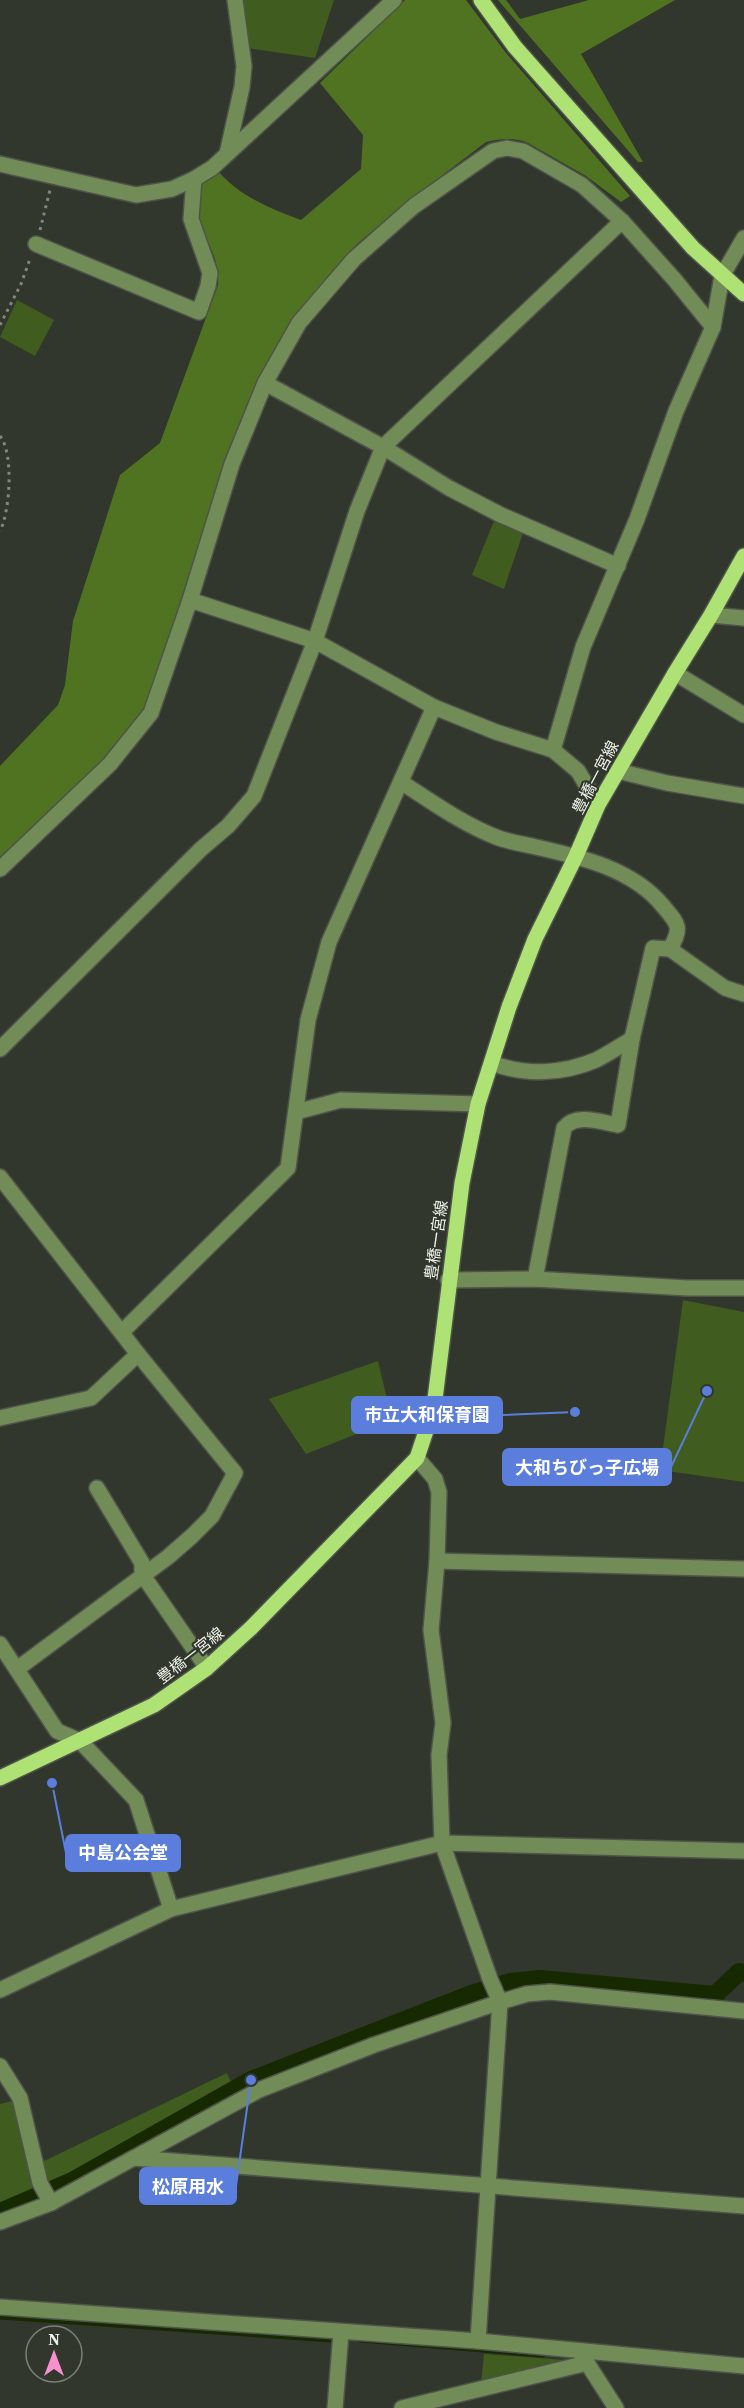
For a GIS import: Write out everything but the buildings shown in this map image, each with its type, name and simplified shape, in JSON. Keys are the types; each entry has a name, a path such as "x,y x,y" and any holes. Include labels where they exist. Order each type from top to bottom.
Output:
{"main road":[{"path":"481,0 515,46 693,248 744,294"},
{"name":"豊橋一宮線","path":"0,1778 154,1705 207,1668 252,1628 417,1458 434,1407 448,1280 462,1183 478,1104 509,1007 535,939 598,805 744,556"}],"street":[{"path":"227,154 242,87 244,66 235,0"},
{"path":"0,164 136,195 172,189 194,179 227,154 394,0"},
{"path":"0,869 110,764 151,713 190,600 232,464 265,383 299,323 354,259 414,206 493,151 507,148 523,151 582,185 622,221 675,279 713,327"},
{"path":"36,244 199,312 210,273 191,219 194,179"},
{"path":"0,1049 201,849 228,826 254,796 315,641 357,511 383,447 622,221"},
{"path":"553,750 583,647 618,566 676,411 713,327 722,276 744,238"},
{"path":"265,383 383,447 449,488 490,510 618,566"},
{"path":"190,600 315,641 434,707 496,732 553,750 578,771 598,805"},
{"path":"711,615 744,618"},
{"path":"675,672 744,715"},
{"path":"122,1332 288,1168 308,1020 329,942 434,707"},
{"path":"618,771 667,783 744,796"},
{"path":"401,782 445,813 498,838 576,856 624,875 653,894 678,924 678,934 670,949"},
{"path":"535,1279 564,1128 569,1121 578,1119 618,1125 632,1039 653,948 670,949 725,988 744,994"},
{"path":"492,1063 509,1070 538,1072 568,1068 596,1060 632,1039"},
{"path":"296,1112 341,1100 478,1104"},
{"path":"0,1177 138,1354 235,1473 212,1516 168,1557 142,1574 17,1669"},
{"path":"448,1280 535,1279 687,1288 744,1288"},
{"path":"0,1419 91,1398 138,1354"},
{"path":"417,1458 435,1479 439,1492 437,1561 431,1630 443,1723 439,1755 442,1843 500,2002 478,2341"},
{"path":"97,1488 142,1563 142,1574 207,1668"},
{"path":"437,1561 744,1569"},
{"path":"0,1644 57,1731 80,1741 136,1800 171,1909"},
{"path":"0,1990 171,1909 442,1843 744,1851"},
{"path":"0,2222 51,2203 259,2090 374,2045 527,1994 550,1992 744,2012"},
{"path":"0,2066 20,2098 40,2183 51,2203"},
{"path":"134,2158 489,2188 744,2206"},
{"path":"0,2307 478,2341 583,2356 744,2366"},
{"path":"335,2408 341,2332"},
{"path":"402,2408 583,2356"},
{"path":"583,2356 616,2408"}],"path":[{"path":"0,436 5,442 7,455 8,509 0,531"}],"green space":[{"path":"240,0 334,0 315,58 247,48"},
{"path":"405,0 466,0 506,53 630,196 621,202 586,176 528,143 502,139 486,142 358,243 292,321 257,382 224,464 148,703 107,759 0,860 0,766 58,705 65,685 73,621 120,475 160,443 218,285 217,265 198,216 202,182 218,171 246,195 301,220 361,169 363,135 320,83"},
{"path":"498,0 506,0 520,19 589,0 675,0 581,54 643,162 638,162"},
{"path":"17,300 54,320 35,356 0,337"},
{"path":"496,516 524,530 504,589 472,575"},
{"path":"683,1300 744,1312 744,1482 660,1470"},
{"path":"378,1361 392,1420 306,1454 269,1399"},
{"path":"227,2073 231,2082 69,2174 48,2183 42,2162"},
{"path":"16,2100 37,2189 0,2203 0,2104"},
{"path":"484,2354 565,2360 570,2363 481,2384"}],"waterway":[{"path":"0,2212 72,2181 251,2080 474,1993 510,1982 540,1979 715,1995 739,1972 744,1973"},
{"path":"0,2317 331,2340"},
{"path":"360,2340 543,2355"}],"place":[{"name":"大和ちびっ子広場","path":"707,1391"},
{"name":"市立大和保育園","path":"575,1412"},
{"name":"中島公会堂","path":"52,1783"},
{"name":"松原用水","path":"251,2080"}]}
